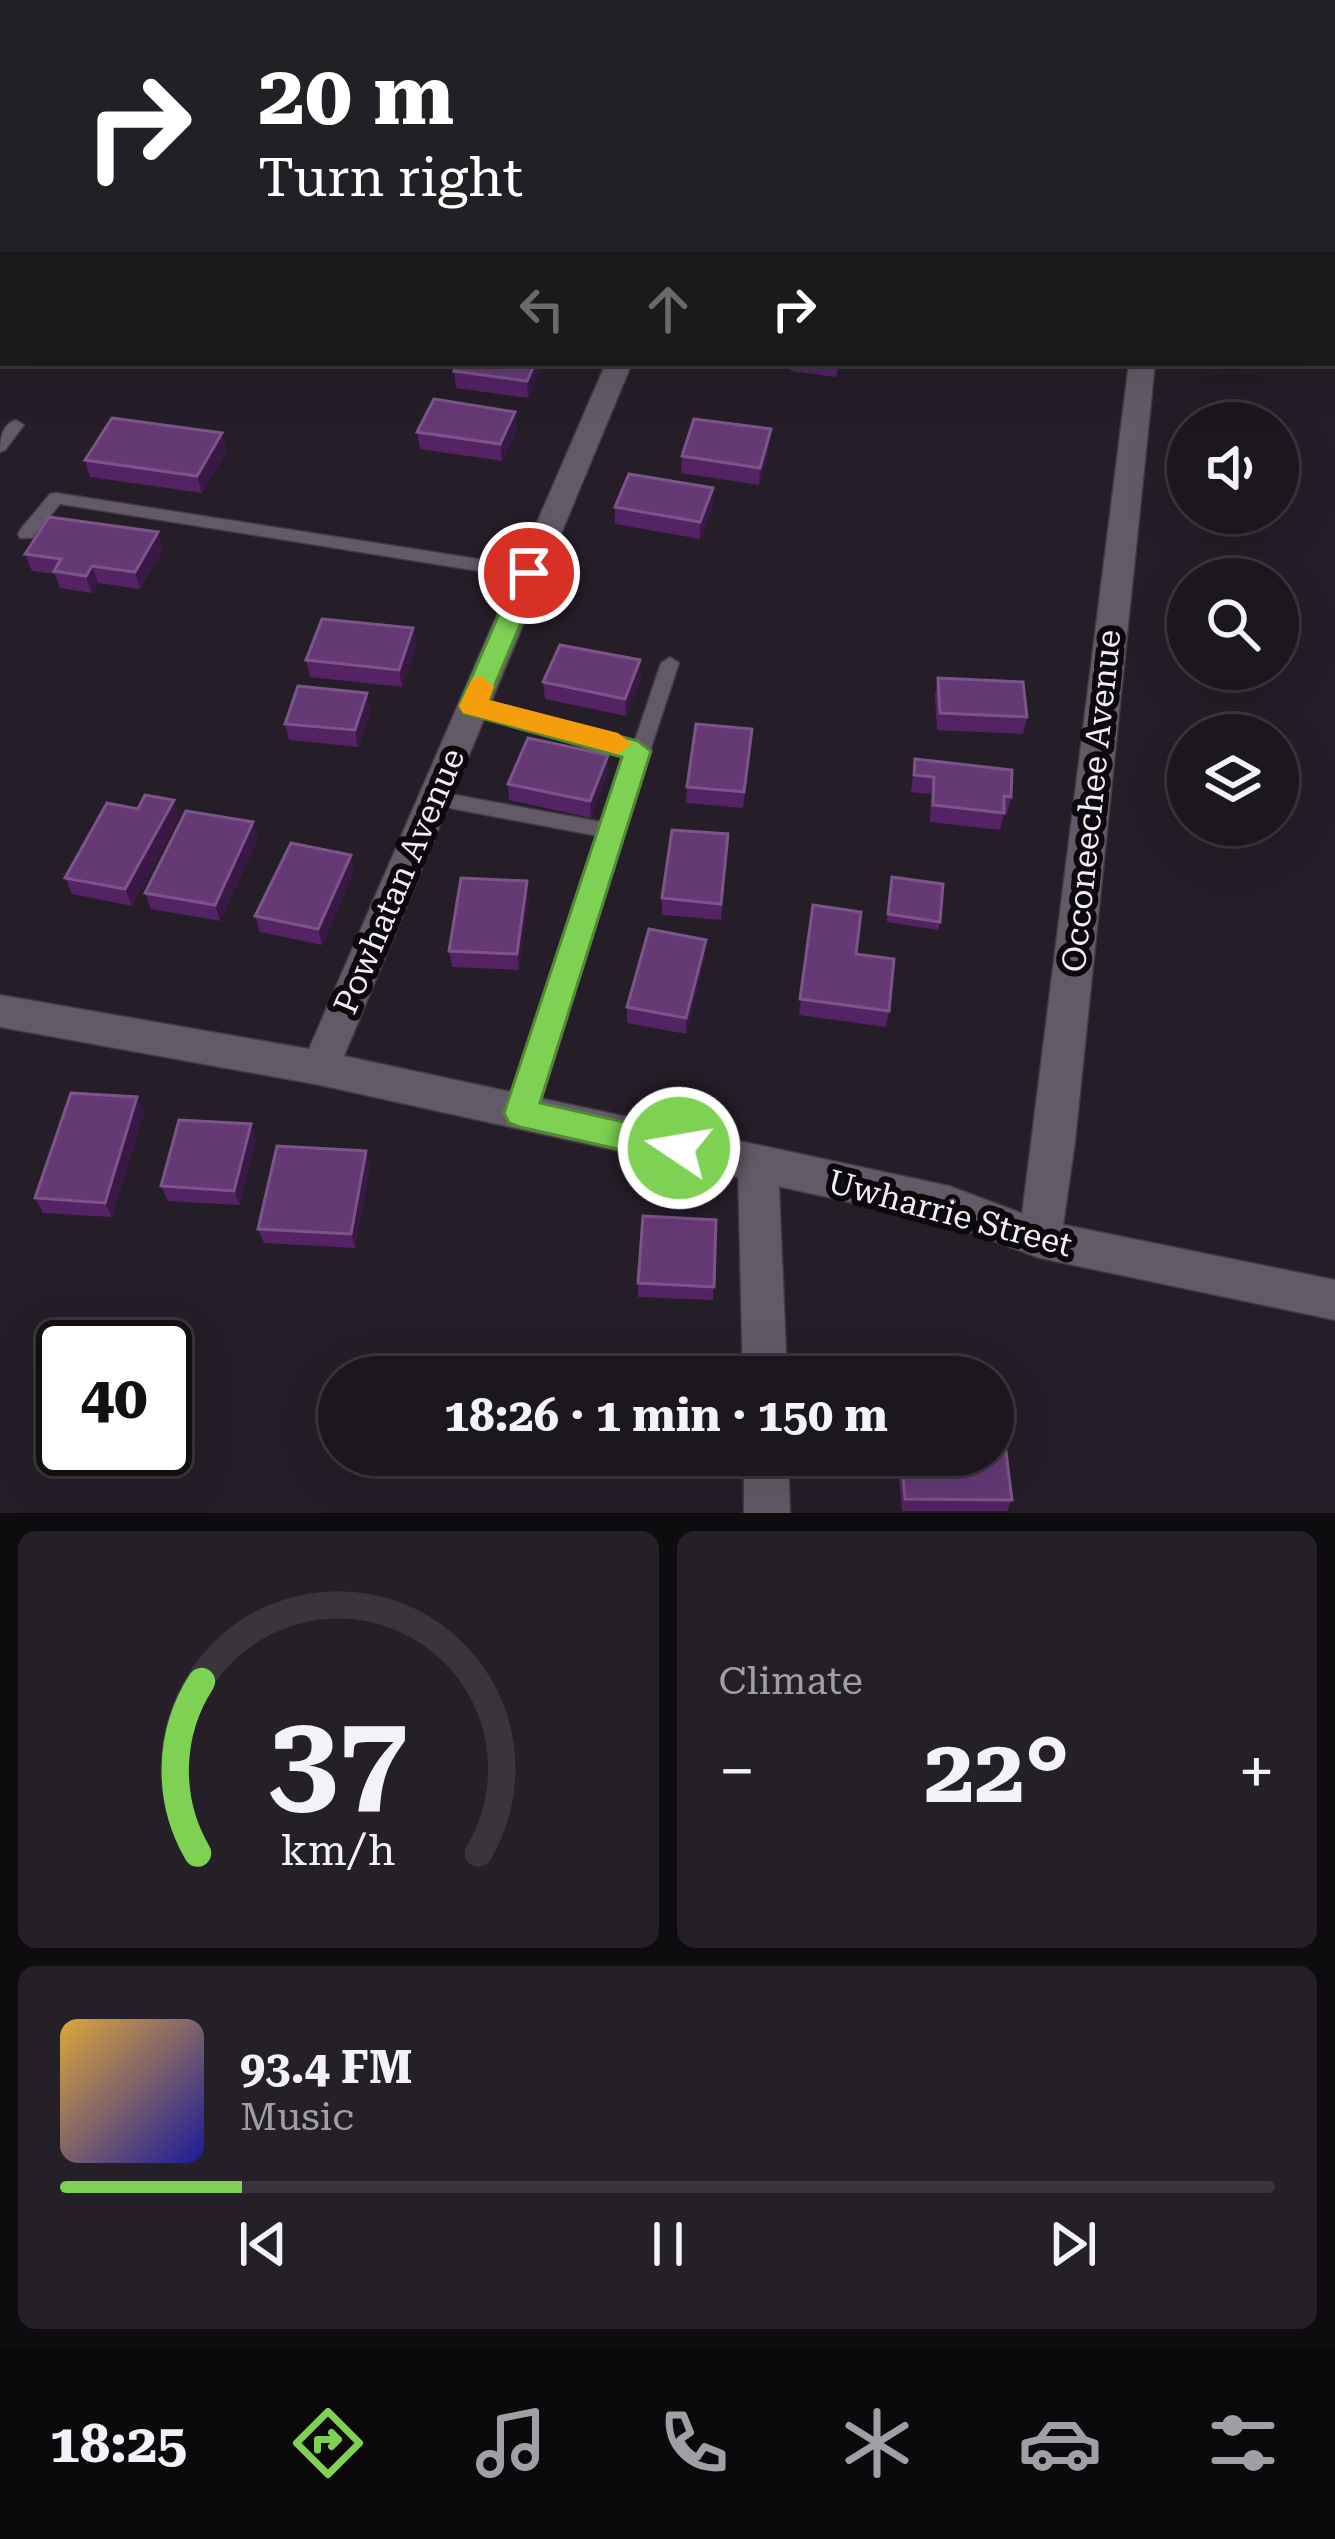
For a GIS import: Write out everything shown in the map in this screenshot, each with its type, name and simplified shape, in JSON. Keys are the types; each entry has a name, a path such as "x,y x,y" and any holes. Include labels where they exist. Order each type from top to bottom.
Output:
{"street":[{"name":"Powhatan Avenue","path":"320,1068 618,366"},
{"name":"Occoneechee Avenue","path":"1040,1239 1142,366"},
{"name":"Uwharrie Street","path":"2,1017 320,1068 949,1205 1040,1239 1335,1300"},
{"path":"758,1165 764,1356"},
{"path":"766,1476 767,1513"}],"lane":[{"path":"0,447 16,425"},
{"path":"26,535 56,498 529,573"},
{"path":"520,1113 670,663"},
{"path":"473,706 638,751"},
{"path":"434,798 615,832"}],"building":[{"path":"456,366 534,366 527,381 454,371"},
{"path":"434,399 515,412 500,444 417,432"},
{"path":"112,418 222,433 197,476 85,460"},
{"path":"694,419 771,429 760,468 682,456"},
{"path":"629,474 713,488 700,522 615,507"},
{"path":"49,517 158,532 135,572 92,566 86,576 54,571 61,559 25,554"},
{"path":"322,619 413,628 399,670 306,660"},
{"path":"560,645 640,660 625,699 543,682"},
{"path":"938,678 1023,682 1027,717 940,713"},
{"path":"298,686 367,693 355,730 285,724"},
{"path":"696,724 752,729 744,792 687,787"},
{"path":"528,738 608,755 590,801 508,784"},
{"path":"915,759 1012,770 1011,797 1004,796 1004,813 933,805 934,777 914,775"},
{"path":"145,795 174,800 125,889 65,878 107,803 138,809"},
{"path":"186,811 253,822 215,905 145,893"},
{"path":"672,830 728,834 721,904 662,898"},
{"path":"291,843 351,855 318,929 255,916"},
{"path":"892,877 943,884 940,922 888,914"},
{"path":"461,878 527,881 517,954 449,951"},
{"path":"813,905 861,912 856,954 894,959 889,1011 800,999"},
{"path":"649,929 706,940 686,1018 627,1007"},
{"path":"71,1093 137,1097 105,1203 35,1198"},
{"path":"179,1120 251,1124 234,1191 161,1186"},
{"path":"277,1146 366,1151 351,1234 258,1229"},
{"path":"643,1216 716,1220 714,1287 638,1283"},
{"path":"903,1476 1009,1476 1012,1500 905,1499"}],"slow traffic":[{"path":"481,686 473,706 618,744"}],"route":[{"path":"529,573 473,706 638,751 520,1113 679,1148"}]}
